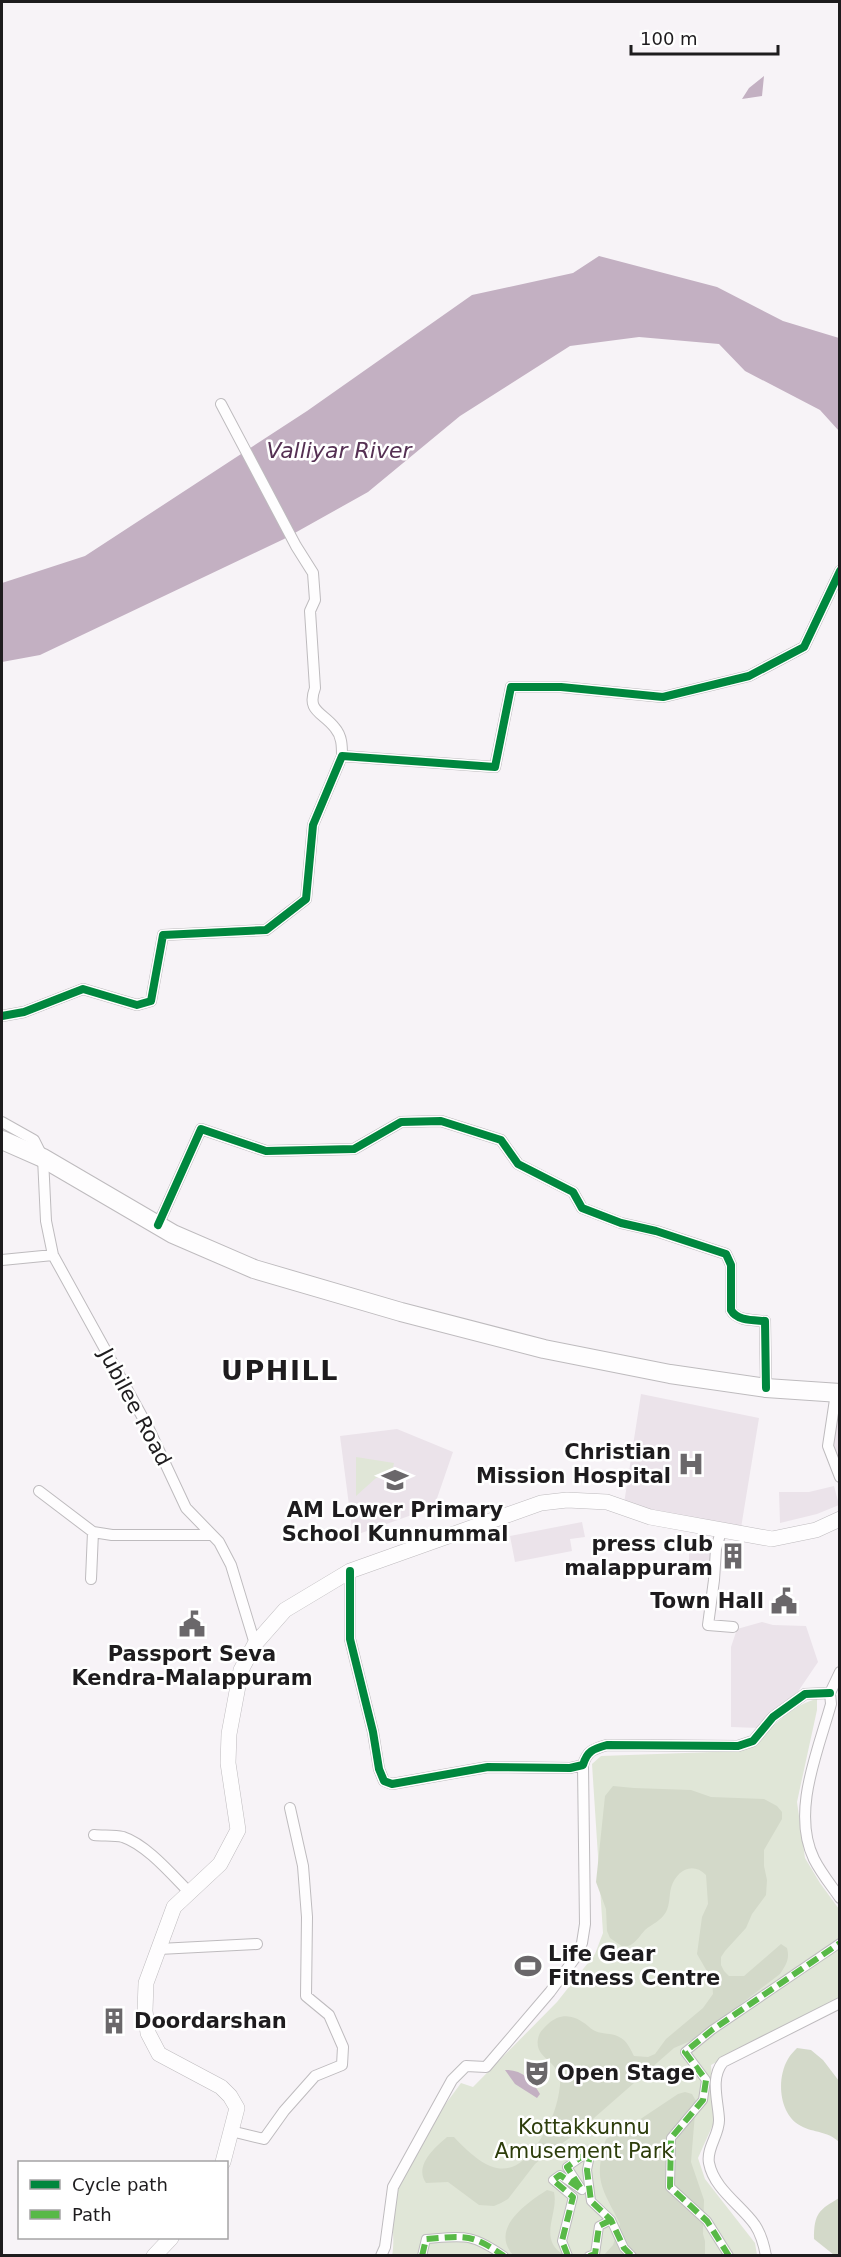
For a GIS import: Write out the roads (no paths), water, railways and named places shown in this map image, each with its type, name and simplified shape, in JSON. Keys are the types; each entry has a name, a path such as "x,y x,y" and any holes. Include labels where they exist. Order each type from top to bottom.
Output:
{"highway":[{"path":"2,1140 43,1158 173,1234 254,1269 401,1312 544,1349 670,1374 766,1388 838,1393"}],"main road":[{"path":"224,2161 237,2108 221,2087 159,2054 148,2033 145,2011 146,1983 174,1907 220,1864 238,1830 228,1762 229,1734 237,1682 255,1644 285,1610 350,1571 541,1503 567,1500 607,1502 650,1517 772,1539 816,1530 840,1519"},
{"path":"154,2256 170,2239"}],"street":[{"path":"2,1016 24,1012 83,989 137,1005 151,1001 163,935 266,930 306,899 313,825 342,756 341,738 335,727 314,709 311,698 315,687 310,611 315,600 313,573 296,546 221,404"},
{"path":"342,756 495,767 511,687 561,687 663,697 749,676 804,647 840,571"},
{"path":"158,1225 201,1129 266,1151 354,1149 401,1122 441,1121 501,1140 518,1164 573,1192 582,1208 621,1223 656,1231 726,1254 731,1265 731,1310 733,1314 738,1317 765,1321 766,1388"},
{"path":"2,1122 34,1140 43,1158"},
{"name":"Jubilee Road","path":"43,1158 46,1221 53,1254 149,1429 186,1508 219,1542 231,1565 255,1644"},
{"path":"2,1260 53,1254"},
{"path":"838,1393 828,1446 840,1477"},
{"path":"39,1491 93,1532 112,1535 212,1535"},
{"path":"721,1531 716,1549 708,1625 733,1627"},
{"path":"91,1579 93,1532"},
{"path":"350,1571 348,1624 350,1639 373,1732 379,1769 384,1781 392,1784 488,1767 570,1768 583,1766"},
{"path":"840,1672 830,1693 831,1704 805,1807 807,1836 814,1858 840,1898"},
{"path":"381,2256 385,2247 393,2187 452,2080 466,2066 486,2067 550,1992 575,1958 582,1944 585,1924 583,1766 586,1756 591,1750 607,1745 738,1746 753,1741 773,1717 805,1694 830,1693"},
{"path":"231,2131 264,2139 284,2111 315,2076 342,2065 343,2047 329,2015 306,1996 307,1917 303,1866 290,1808"},
{"path":"94,1835 123,1837 160,1863 190,1893"},
{"path":"729,2256 707,2221 670,2187 671,2138 703,2100 706,2080 685,2052 712,2030 840,1943"},
{"path":"159,1949 257,1944"},
{"path":"766,2256 756,2226 718,2183 709,2167 708,2157 720,2123 716,2085 717,2069 723,2062 840,2003"},
{"path":"568,2256 561,2241 573,2197 553,2180 561,2175 582,2190 567,2167 591,2150 587,2170 591,2201 610,2220 624,2248 632,2256"},
{"path":"589,2256 595,2254 599,2226 610,2220"},
{"path":"422,2256 426,2239 462,2236 482,2240 504,2256"}],"water":[{"path":"764,76 762,96 742,99 749,88"},
{"name":"Valliyar River","path":"599,256 717,287 783,321 839,338 839,431 820,410 745,371 719,344 639,337 570,346 460,416 368,492 284,539 40,655 2,662 2,583 85,556 307,411 472,295 573,273"},
{"path":"505,2070 516,2071 526,2076 540,2094 537,2098 515,2084"}],"place":[{"name":"Christian Mission Hospital","path":"691,1464"},
{"name":"AM Lower Primary School Kunnummal","path":"395,1480"},
{"name":"press club malappuram","path":"733,1556"},
{"name":"Town Hall","path":"784,1601"},
{"name":"Passport Seva Kendra-Malappuram","path":"192,1624"},
{"name":"Life Gear Fitness Centre","path":"528,1966"},
{"name":"Doordarshan","path":"114,2021"},
{"name":"Open Stage","path":"537,2073"}],"district":[{"name":"UPHILL","path":"280,1371"}],"park label":[{"name":"Kottakkunnu Amusement Park","path":"584,2139"}]}
